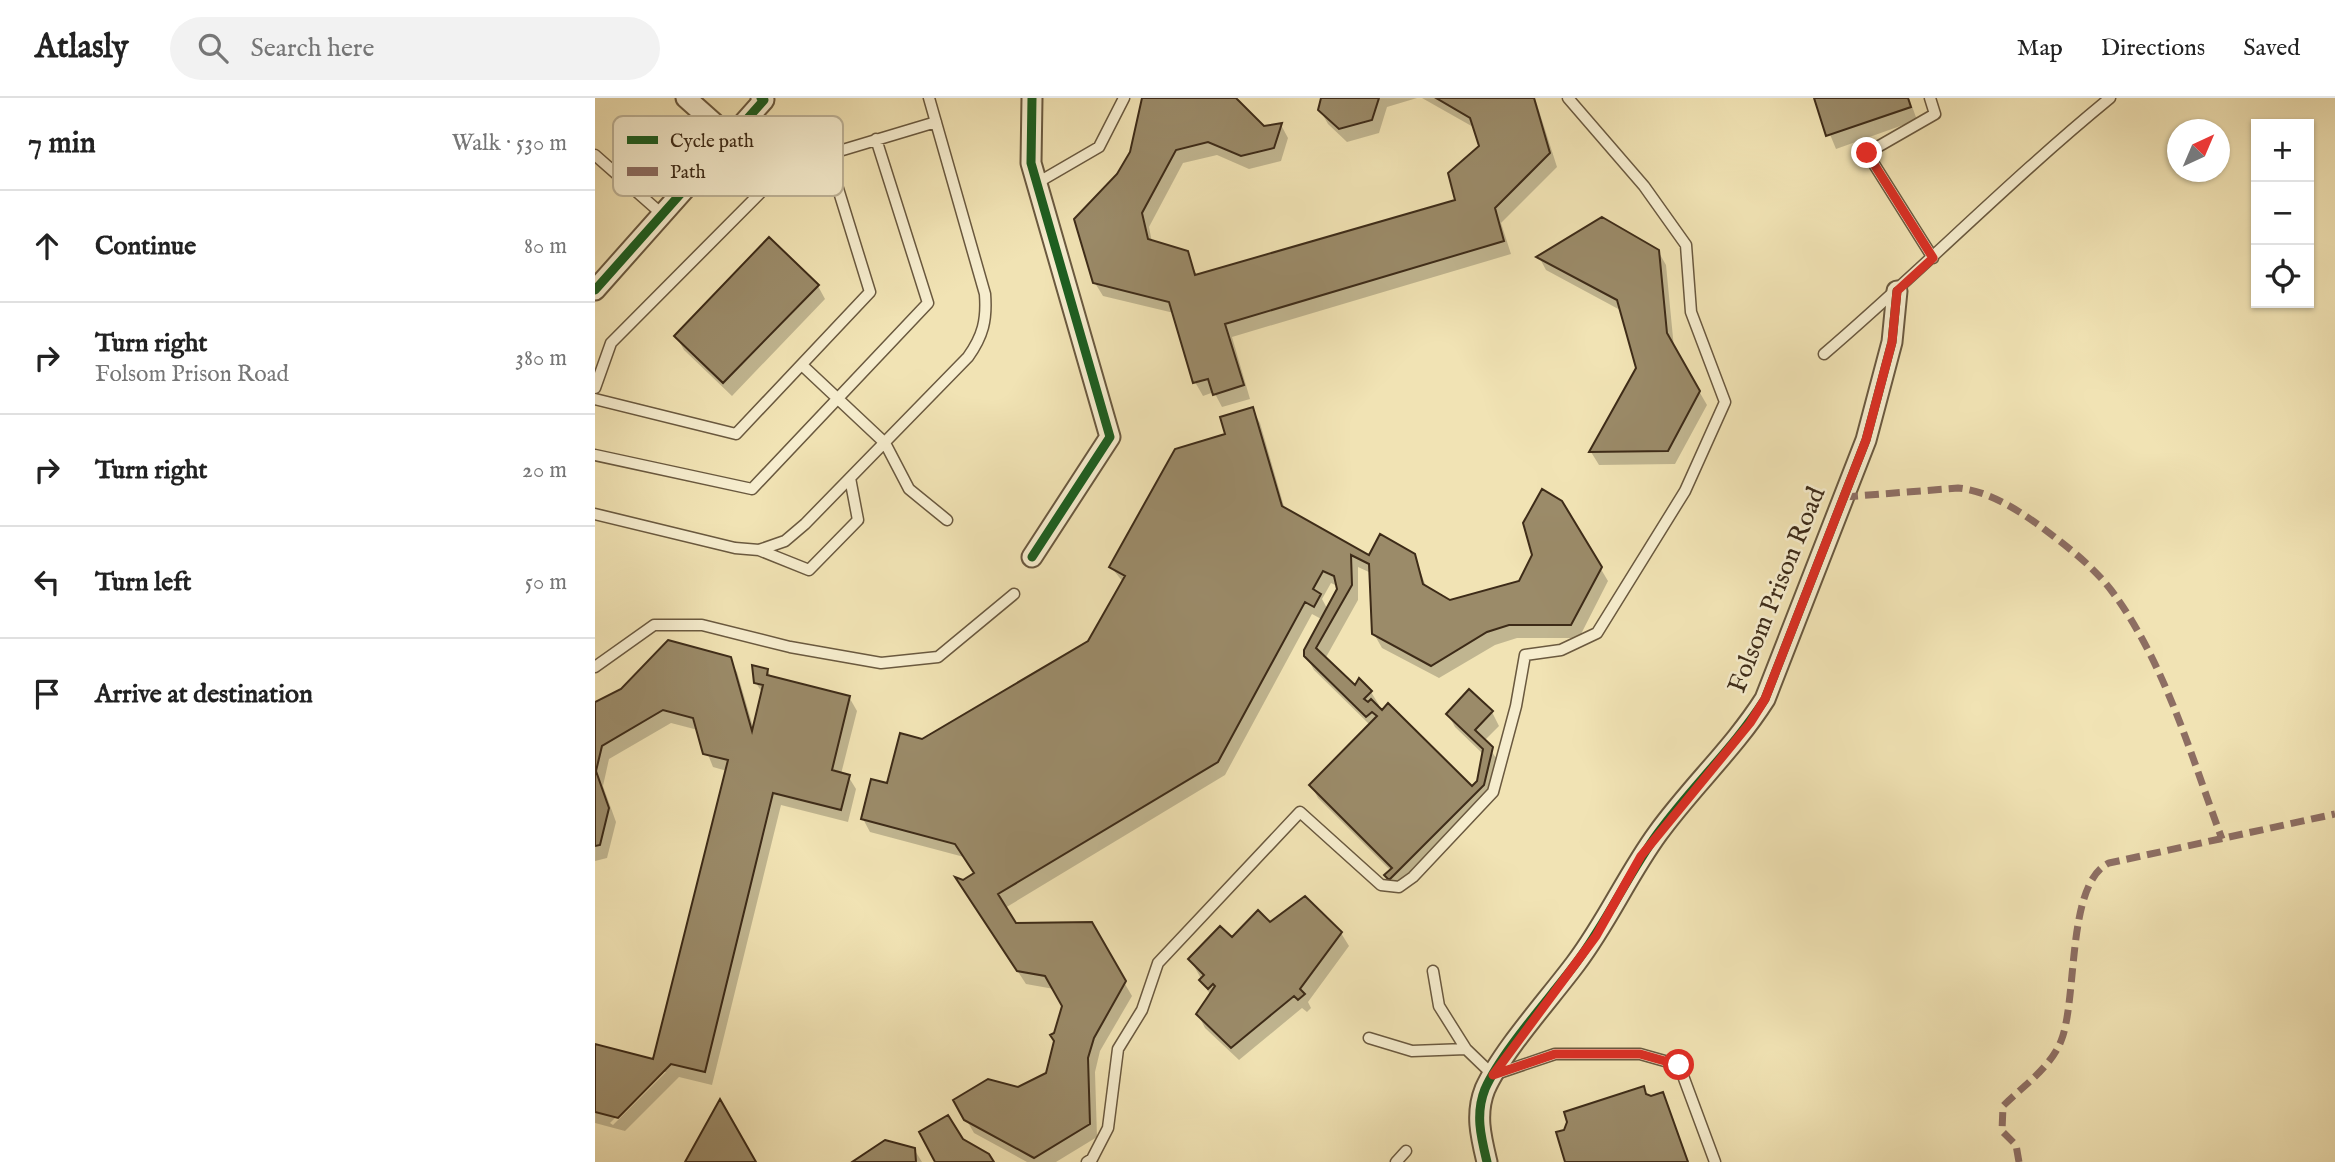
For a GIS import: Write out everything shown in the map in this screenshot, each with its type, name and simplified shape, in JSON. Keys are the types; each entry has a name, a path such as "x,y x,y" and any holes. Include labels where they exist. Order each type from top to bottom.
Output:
{"street":[{"path":"686,98 706,116"},
{"path":"1032,98 1031,163 1109,437 1032,557"},
{"path":"749,116 763,99"},
{"path":"595,290 680,196"},
{"name":"Folsom Prison Road","path":"1487,1162 1479,1125 1485,1090 1493,1075 1596,936 1647,847 1750,723 1765,699 1866,440 1892,342 1897,291"}],"lane":[{"path":"759,550 785,541 885,443 968,357 980,339 986,318 985,293 929,98"},
{"path":"1037,183 1099,147 1124,98"},
{"path":"1087,1162 1092,1159 1108,1128 1118,1049 1142,1010 1158,963 1300,812 1381,886 1399,887 1413,877 1493,793 1517,706 1525,656 1560,650 1597,633 1685,491 1725,402 1691,312 1686,245 1644,186 1568,98"},
{"path":"1930,98 1935,114 1867,153 1933,258"},
{"path":"1824,354 1933,258 2052,145 2110,98"},
{"path":"843,148 936,122"},
{"path":"595,455 752,489 928,303 876,139"},
{"path":"595,155 613,171"},
{"path":"641,196 663,215"},
{"path":"595,388 611,343 757,196"},
{"path":"595,399 736,433 803,366 870,292 840,196"},
{"path":"803,366 885,443 909,489 947,520"},
{"path":"595,514 735,548 759,550 809,570 858,520 850,478"},
{"path":"595,667 654,625 702,625 790,647 881,663 939,657 1014,594"},
{"path":"1433,971 1439,1006 1466,1049 1493,1075 1555,1054 1640,1054 1679,1065 1715,1162"},
{"path":"1369,1038 1412,1051 1466,1049"},
{"path":"1396,1162 1406,1151"}],"building":[{"path":"1142,98 1236,98 1264,126 1282,123 1274,148 1241,156 1208,142 1176,150 1142,213 1148,239 1188,251 1195,275 1455,200 1448,173 1479,146 1470,118 1436,98 1534,98 1550,153 1495,208 1504,241 1225,324 1244,385 1213,395 1208,379 1193,383 1169,302 1093,283 1074,219 1117,174 1130,152"},
{"path":"1321,98 1379,98 1372,120 1339,129 1318,110"},
{"path":"1814,98 1908,98 1911,107 1826,136"},
{"path":"1602,217 1659,250 1667,333 1700,391 1668,451 1589,452 1636,368 1617,300 1536,257"},
{"path":"769,237 819,285 723,383 674,336"},
{"path":"1253,407 1282,506 1369,555 1380,534 1415,554 1423,584 1450,600 1519,581 1532,555 1523,523 1542,489 1562,501 1602,567 1571,625 1509,625 1487,632 1431,666 1372,634 1369,564 1351,555 1352,585 1316,648 1355,685 1359,678 1372,691 1364,699 1368,702 1371,699 1382,710 1388,703 1472,786 1477,781 1483,749 1446,714 1469,689 1493,711 1475,730 1493,747 1484,785 1389,880 1384,875 1392,868 1309,785 1377,716 1372,712 1366,717 1304,656 1304,650 1337,589 1334,576 1323,571 1313,589 1321,594 1314,607 1305,602 1218,762 998,894 1016,923 1092,922 1126,981 1094,1038 1088,1058 1090,1124 1034,1158 964,1120 953,1100 988,1079 1018,1087 1046,1073 1054,1041 1050,1035 1054,1033 1062,1006 1045,976 1017,971 955,877 963,880 974,873 955,844 861,819 871,779 887,783 900,733 922,739 1088,641 1125,576 1109,567 1175,449 1225,434 1220,417"},
{"path":"668,640 731,657 752,731 763,685 754,683 752,665 768,669 767,675 850,696 832,770 850,775 841,810 773,793 705,1072 671,1064 618,1118 595,1112 595,1044 653,1059 728,760 703,754 693,718 663,710 602,746 596,771 609,808 600,845 595,846 595,702 621,689"},
{"path":"1305,896 1342,932 1300,989 1305,994 1298,1000 1294,996 1231,1048 1196,1014 1215,986 1213,984 1208,989 1199,980 1204,975 1188,959 1220,926 1232,937 1258,910 1270,922"},
{"path":"1644,1086 1646,1094 1651,1096 1663,1092 1688,1162 1565,1162 1556,1132 1564,1130 1567,1122 1564,1112"},
{"path":"720,1099 756,1162 685,1162"},
{"path":"948,1115 963,1139 989,1154 994,1162 935,1162 919,1132"},
{"path":"885,1140 915,1148 916,1162 852,1162"}],"marked path":[{"path":"1844,497 1958,488 1969,490 2001,501 2021,513 2086,563 2111,590 2147,648 2175,710 2222,839"},
{"path":"2019,1162 2016,1145 2002,1131 2003,1106 2043,1068 2061,1041 2070,998 2079,917 2095,875 2109,863 2335,814"}],"cycle path":[{"path":"750,116 764,100 761,98"},
{"path":"1032,98 1031,163 1110,437 1032,557"},
{"path":"595,290 679,196"},
{"path":"1487,1162 1481,1135 1480,1107 1493,1074 1514,1042 1587,947 1658,833 1740,734 1765,699 1866,440 1892,342 1897,291"}],"route":[{"path":"1679,1065 1640,1054 1555,1054 1493,1075 1596,936 1641,856 1750,723 1777,672 1866,440 1892,342 1897,291 1933,258 1867,153"}]}
